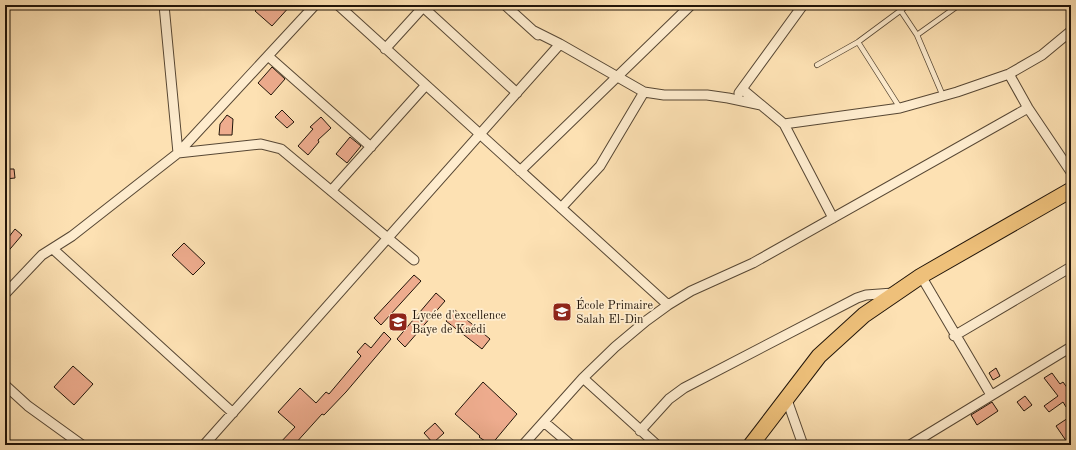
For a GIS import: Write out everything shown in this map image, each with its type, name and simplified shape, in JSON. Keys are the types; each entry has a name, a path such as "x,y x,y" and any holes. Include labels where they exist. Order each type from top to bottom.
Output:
{"main road":[{"path":"751,445 818,356 849,327 921,276 1071,190"}],"street":[{"path":"164,5 178,153"},
{"path":"5,294 35,261 98,217 178,153 315,5"},
{"path":"338,5 668,305"},
{"path":"505,5 534,31 558,47 617,76 644,92 664,95 707,95 761,105"},
{"path":"520,171 690,5"},
{"path":"385,49 424,6 517,93"},
{"path":"735,99 801,6"},
{"path":"784,124 900,108 942,96 1009,74 1042,55 1071,31"},
{"path":"204,445 558,47"},
{"path":"268,56 371,147"},
{"path":"1009,74 1028,108 1071,172"},
{"path":"331,191 426,85"},
{"path":"742,89 784,124 833,218"},
{"path":"561,208 603,162 644,92"},
{"path":"523,445 582,378 628,335 668,305 691,291 753,263 1028,108"},
{"path":"178,153 261,144 272,145 281,149 414,260"},
{"path":"53,248 233,413"},
{"path":"954,336 1071,267"},
{"path":"921,276 954,336 991,395"},
{"path":"640,431 670,399 684,388 856,298 866,295 896,293"},
{"path":"910,445 1071,347"},
{"path":"582,378 657,445"},
{"path":"5,385 28,406 82,445"},
{"path":"786,398 802,445"},
{"path":"544,422 571,445"}],"lane":[{"path":"817,65 858,42 908,5"},
{"path":"917,35 959,5"},
{"path":"901,11 917,35 942,96"},
{"path":"858,42 900,108"}],"building":[{"path":"261,5 291,5 272,26 255,11"},
{"path":"272,67 285,79 271,95 258,83"},
{"path":"282,110 294,122 287,128 275,117"},
{"path":"227,115 233,119 232,135 219,135 220,124"},
{"path":"321,117 331,128 318,140 319,142 308,155 298,146 313,129 310,127"},
{"path":"350,137 361,146 347,163 336,154"},
{"path":"5,169 14,169 15,178 5,179"},
{"path":"15,229 22,235 5,255 5,242"},
{"path":"184,243 205,263 193,275 172,255"},
{"path":"414,275 421,281 381,325 374,318"},
{"path":"436,293 445,301 405,347 397,339"},
{"path":"455,310 490,339 482,349 446,321"},
{"path":"384,332 391,339 346,392 324,415 322,414 294,445 278,445 295,427 278,412 300,388 316,403 326,392 329,394 361,356 357,352 365,343 371,348"},
{"path":"73,366 93,384 74,405 54,387"},
{"path":"996,368 1000,376 993,380 989,373"},
{"path":"1052,373 1060,384 1063,382 1071,393 1071,404 1066,407 1063,402 1049,412 1044,406 1058,396 1044,378"},
{"path":"483,382 517,414 491,445 479,437 480,436 455,414"},
{"path":"1025,396 1032,405 1024,411 1017,402"},
{"path":"992,402 998,411 977,425 971,415"},
{"path":"1071,416 1071,445 1069,445 1056,426"},
{"path":"435,423 444,433 433,443 424,433"}],"place":[{"name":"École Primaire Salah El-Din","path":"562,312"},
{"name":"Lycée d'excellence Baye de Kaédi","path":"398,322"}]}
